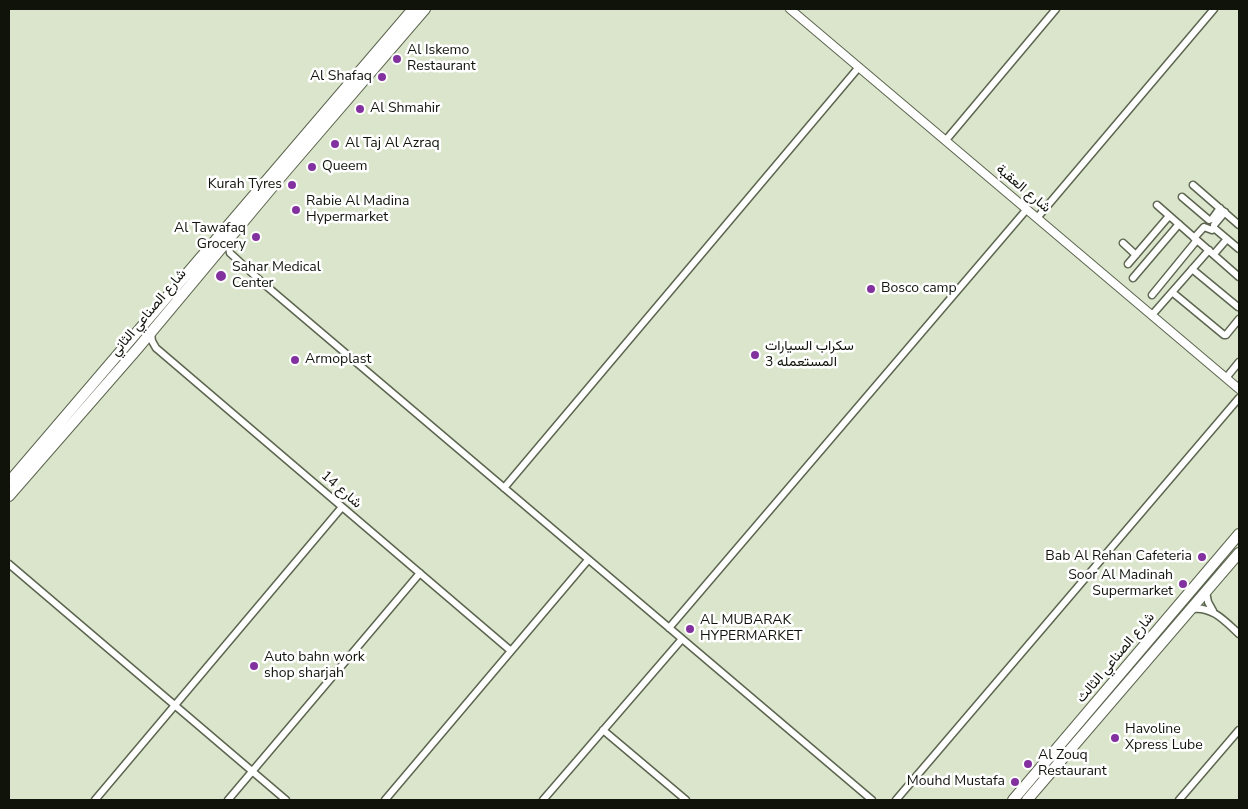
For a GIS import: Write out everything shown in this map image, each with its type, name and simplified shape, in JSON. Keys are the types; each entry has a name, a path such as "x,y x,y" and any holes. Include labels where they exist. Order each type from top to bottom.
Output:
{"main road":[{"name":"شارع الصناعي الثاني","path":"9,482 413,9"},
{"name":"شارع الصناعي الثاني","path":"9,496 151,333 228,239 425,9"},
{"name":"شارع الصناعي الثالث","path":"1013,800 1239,534"},
{"name":"شارع الصناعي الثالث","path":"1027,800 1036,796 1143,665 1239,553"},
{"path":"1191,609 1188,604 1196,593 1198,583"},
{"path":"1143,665 1146,656 1157,640 1154,635"}],"street":[{"name":"شارع العقبة","path":"790,9 1239,389"},
{"path":"946,140 1056,9"},
{"path":"1037,218 1214,9"},
{"path":"504,488 859,67"},
{"path":"1193,185 1239,225"},
{"path":"1182,197 1209,220 1222,210"},
{"path":"1157,205 1239,277"},
{"path":"669,628 1027,209"},
{"path":"1215,230 1214,225 1222,210"},
{"path":"1128,264 1169,216"},
{"path":"1133,278 1179,224"},
{"path":"1152,294 1172,271 1204,227 1215,230 1239,250"},
{"path":"228,239 228,248 233,256 872,800"},
{"path":"1152,315 1192,269 1227,239"},
{"path":"1122,243 1136,255"},
{"path":"1144,246 1153,254"},
{"path":"216,254 233,256"},
{"path":"1192,269 1238,307"},
{"path":"1172,271 1183,280"},
{"path":"1172,292 1224,335 1239,319"},
{"path":"151,333 152,341 156,348"},
{"path":"138,348 147,346 156,348"},
{"name":"شارع 14","path":"156,348 511,651"},
{"path":"1226,378 1239,362"},
{"path":"896,800 1239,398"},
{"path":"95,800 342,507"},
{"path":"384,800 588,560"},
{"path":"9,564 286,800"},
{"path":"228,800 420,573"},
{"path":"1206,592 1208,602 1213,611 1239,634"},
{"path":"1191,609 1202,608 1213,611"},
{"path":"543,800 682,639"},
{"path":"604,730 686,800"},
{"path":"1179,800 1239,730"}],"place":[{"name":"Al Iskemo Restaurant","path":"397,59"},
{"name":"Al Shafaq","path":"382,77"},
{"name":"Al Shmahir","path":"360,109"},
{"name":"Al Taj Al Azraq","path":"335,144"},
{"name":"Queem","path":"312,167"},
{"name":"Kurah Tyres","path":"292,185"},
{"name":"Rabie Al Madina Hypermarket","path":"296,210"},
{"name":"Al Tawafaq Grocery","path":"256,237"},
{"name":"Sahar Medical Center","path":"221,276"},
{"name":"Bosco camp","path":"871,289"},
{"name":"سكراب السيارات المستعمله 3","path":"755,355"},
{"name":"Armoplast","path":"295,360"},
{"name":"Bab Al Rehan Cafeteria","path":"1202,557"},
{"name":"Soor Al Madinah Supermarket","path":"1183,584"},
{"name":"AL MUBARAK HYPERMARKET","path":"690,629"},
{"name":"Auto bahn work shop sharjah","path":"254,666"},
{"name":"Havoline Xpress Lube","path":"1115,738"},
{"name":"Al Zouq Restaurant","path":"1028,764"},
{"name":"Mouhd Mustafa","path":"1015,782"}]}
